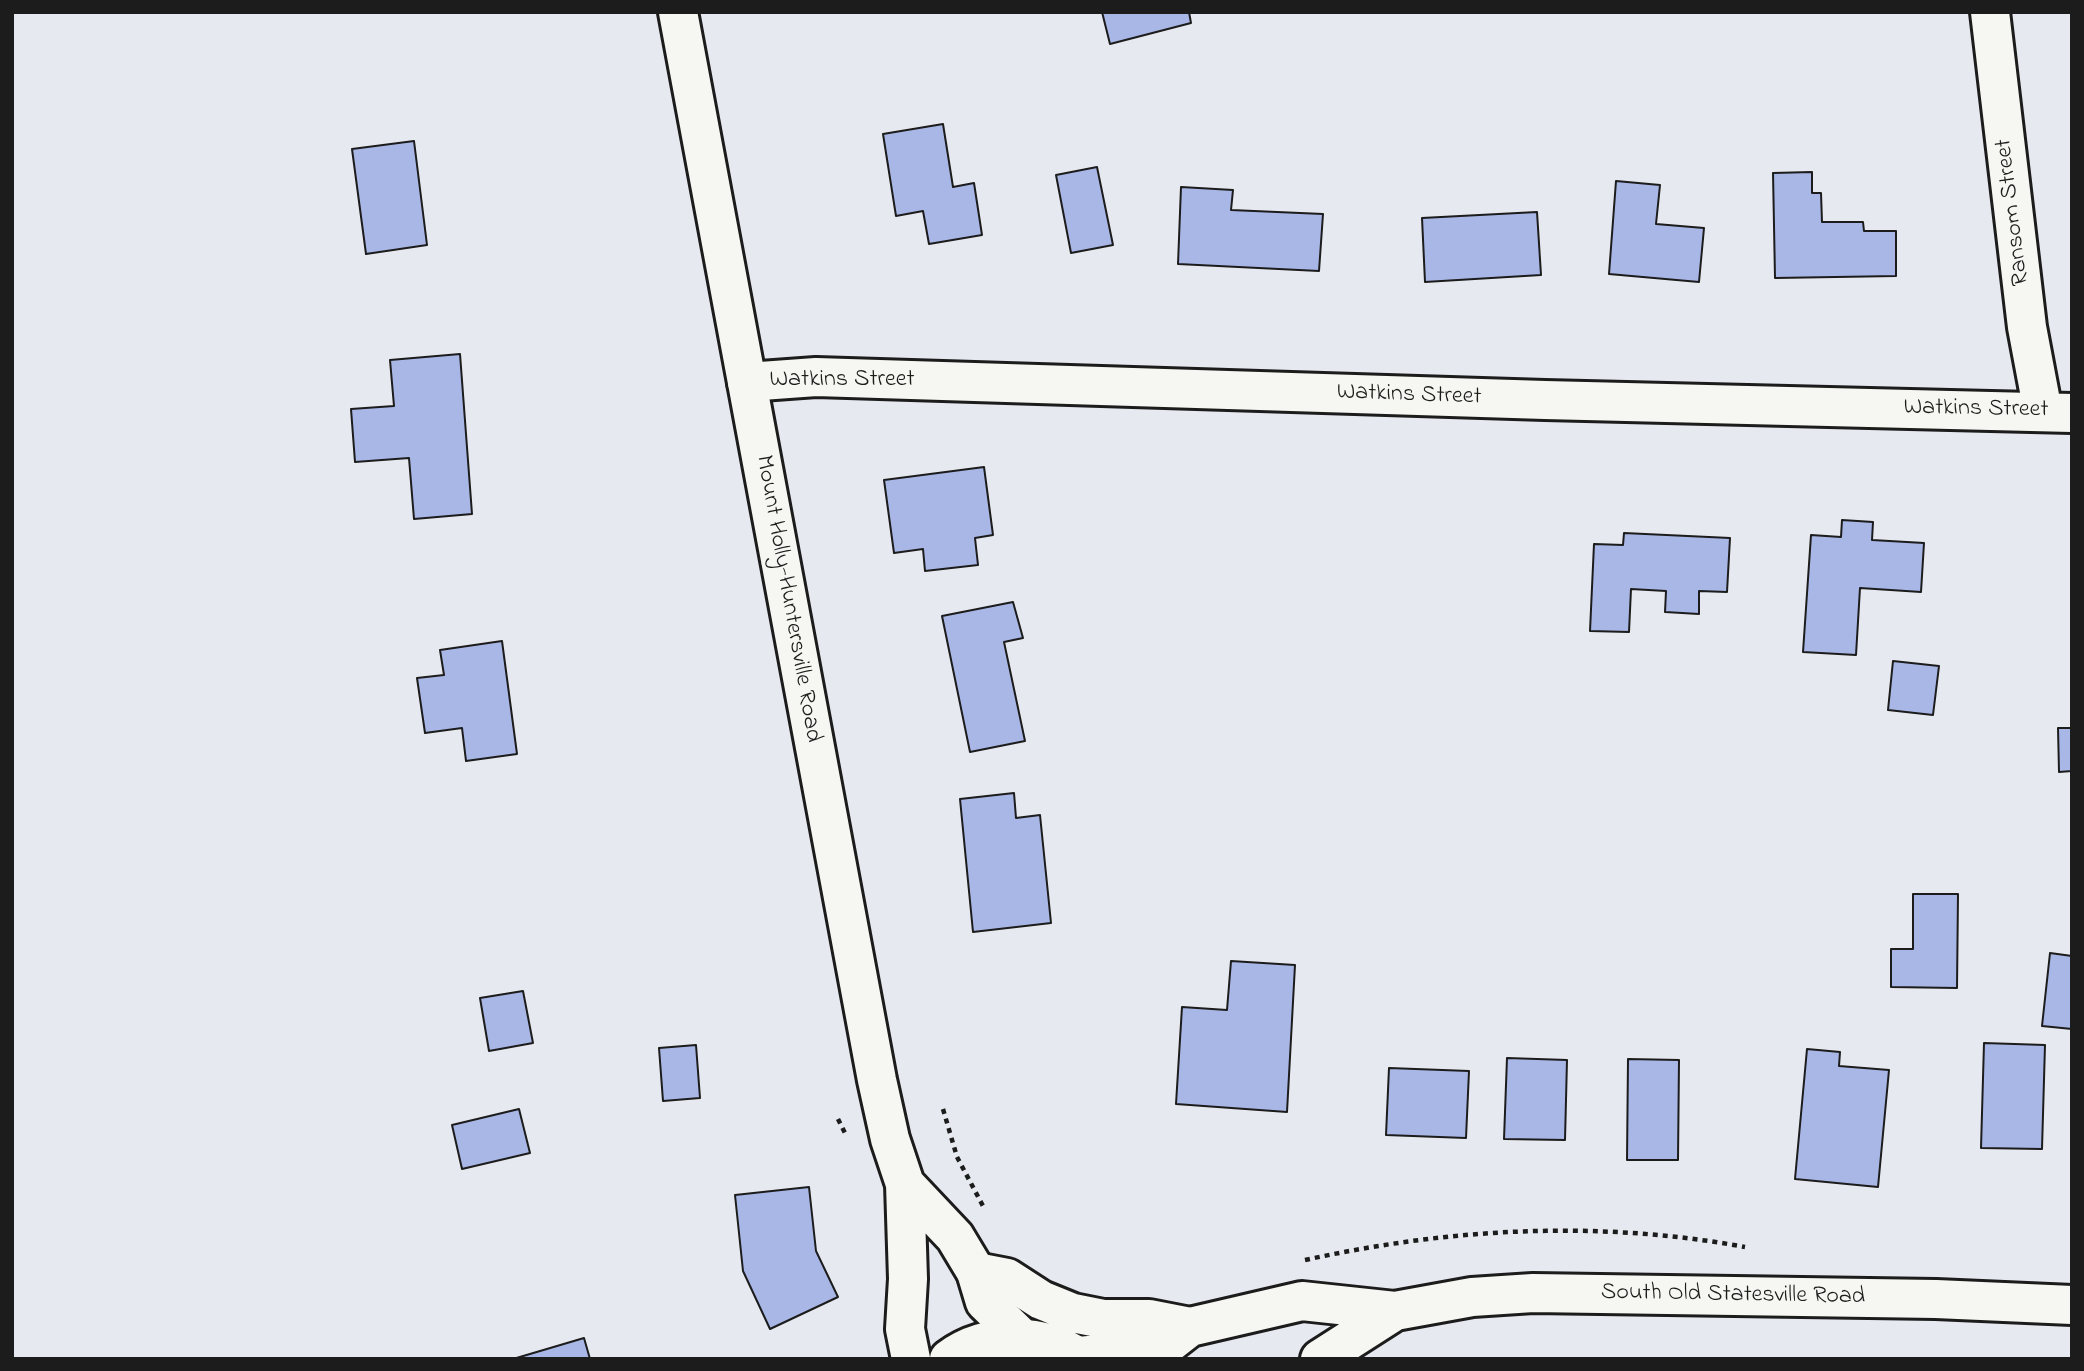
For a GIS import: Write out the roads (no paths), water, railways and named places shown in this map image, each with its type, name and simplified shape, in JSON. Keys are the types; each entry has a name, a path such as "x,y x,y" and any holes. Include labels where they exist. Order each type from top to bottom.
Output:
{"main road":[{"name":"Mount Holly-Huntersville Road","path":"678,12 877,1080 890,1139 905,1184 908,1279 905,1329 911,1359"},
{"name":"Ransom Street","path":"1990,12 2027,327 2058,412"},
{"name":"Watkins Street","path":"747,382 816,377 1532,400 2058,412"},
{"name":"Mount Holly-Huntersville Road","path":"905,1184 955,1237 976,1272 985,1302 1022,1338"},
{"path":"976,1272 1007,1278 1041,1300 1073,1313 1103,1319 1149,1319 1190,1327"},
{"name":"South Old Statesville Road","path":"1081,1357 1163,1348 1190,1327 1302,1301 1395,1311 1472,1297 1533,1293 1936,1299 2072,1305"},
{"name":"South Old Statesville Road","path":"1320,1359 1395,1311"},
{"path":"949,1359 981,1343 1022,1338 1081,1357"}]}
